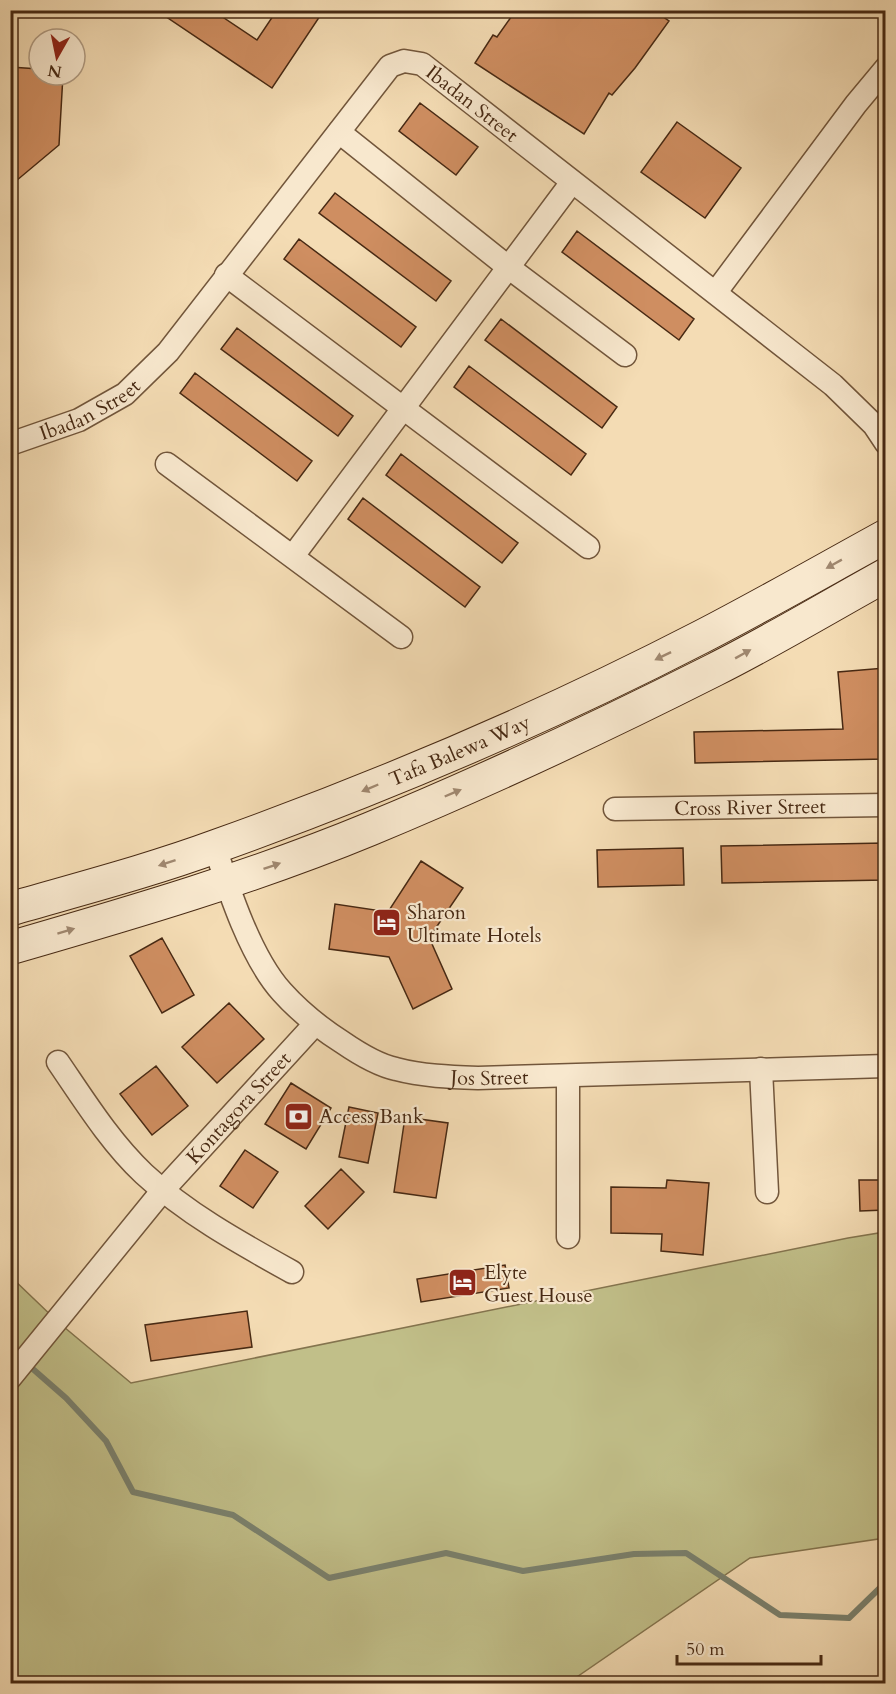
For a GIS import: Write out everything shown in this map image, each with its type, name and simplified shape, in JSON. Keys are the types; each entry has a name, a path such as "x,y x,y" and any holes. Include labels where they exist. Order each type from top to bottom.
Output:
{"main road":[{"name":"Tafa Balewa Way","path":"10,909 215,847 349,797 571,701 702,637 885,536"},
{"name":"Tafa Balewa Way","path":"10,948 287,861 480,781 714,670 885,575"}],"street":[{"name":"Ibadan Street","path":"10,444 78,420 125,394 168,352 390,66 404,61 422,64 716,292 833,385 874,424 885,443"},
{"path":"716,292 885,68"},
{"path":"339,132 508,267 625,355"},
{"path":"292,556 572,182"},
{"path":"226,275 588,547"},
{"path":"167,464 401,637"},
{"name":"Cross River Street","path":"615,810 885,805"},
{"name":"Jos Street","path":"215,847 226,882 253,948 281,991 315,1024 359,1053 394,1069 430,1076 454,1077 568,1076 885,1066"},
{"name":"Kontagora Street","path":"10,1378 163,1190 315,1024"},
{"path":"58,1062 85,1102 142,1172 163,1190 233,1239 292,1272"},
{"path":"761,1069 767,1192"},
{"path":"568,1076 568,1238"}],"shaded area":[{"path":"885,1232 885,1538 750,1558 568,1683 11,1683 10,1276 58,1322 131,1383"}],"building":[{"path":"156,10 212,10 257,40 277,10 324,10 272,88"},
{"path":"516,10 653,10 669,21 635,68 612,95 609,93 584,134 475,63 493,35 497,37"},
{"path":"10,67 27,68 27,87 62,87 59,145 10,186"},
{"path":"420,103 478,147 456,175 399,131"},
{"path":"677,122 741,168 705,218 641,172"},
{"path":"335,193 451,281 436,301 319,213"},
{"path":"577,231 694,319 679,340 562,252"},
{"path":"299,239 416,327 401,347 284,259"},
{"path":"501,319 617,407 602,428 485,340"},
{"path":"237,328 353,416 338,436 221,349"},
{"path":"469,366 586,454 571,475 454,387"},
{"path":"195,373 312,461 297,481 180,393"},
{"path":"401,454 518,543 502,563 386,475"},
{"path":"363,498 480,587 465,607 348,519"},
{"path":"885,668 885,759 695,763 694,732 843,729 838,672"},
{"path":"885,843 885,880 722,883 721,846"},
{"path":"683,848 684,885 598,887 597,850"},
{"name":"Sharon Ultimate Hotels","path":"421,861 463,888 431,935 432,944 452,989 413,1009 389,957 329,949 335,904 388,912"},
{"path":"162,938 194,995 162,1013 130,956"},
{"path":"229,1003 264,1039 217,1083 182,1047"},
{"path":"156,1066 188,1106 152,1135 120,1094"},
{"name":"Access Bank","path":"291,1083 331,1108 306,1149 265,1124"},
{"path":"349,1107 378,1113 368,1163 339,1157"},
{"path":"405,1117 448,1123 436,1198 394,1192"},
{"path":"245,1150 278,1172 253,1208 220,1186"},
{"path":"341,1169 364,1192 328,1229 305,1206"},
{"path":"667,1180 709,1183 703,1255 661,1251 662,1234 611,1233 611,1187 666,1188"},
{"path":"859,1180 885,1180 885,1210 860,1211"},
{"name":"Elyte Guest House","path":"505,1265 509,1288 421,1302 417,1279"},
{"path":"247,1311 252,1347 151,1361 145,1325"}],"waterway":[{"path":"10,1349 66,1398 106,1441 133,1492 233,1515 329,1578 446,1553 523,1571 634,1554 686,1553 780,1615 849,1618 886,1582"}],"place":[{"name":"Sharon Ultimate Hotels","path":"386,923"},
{"name":"Access Bank","path":"298,1116"},
{"name":"Elyte Guest House","path":"463,1283"}]}
